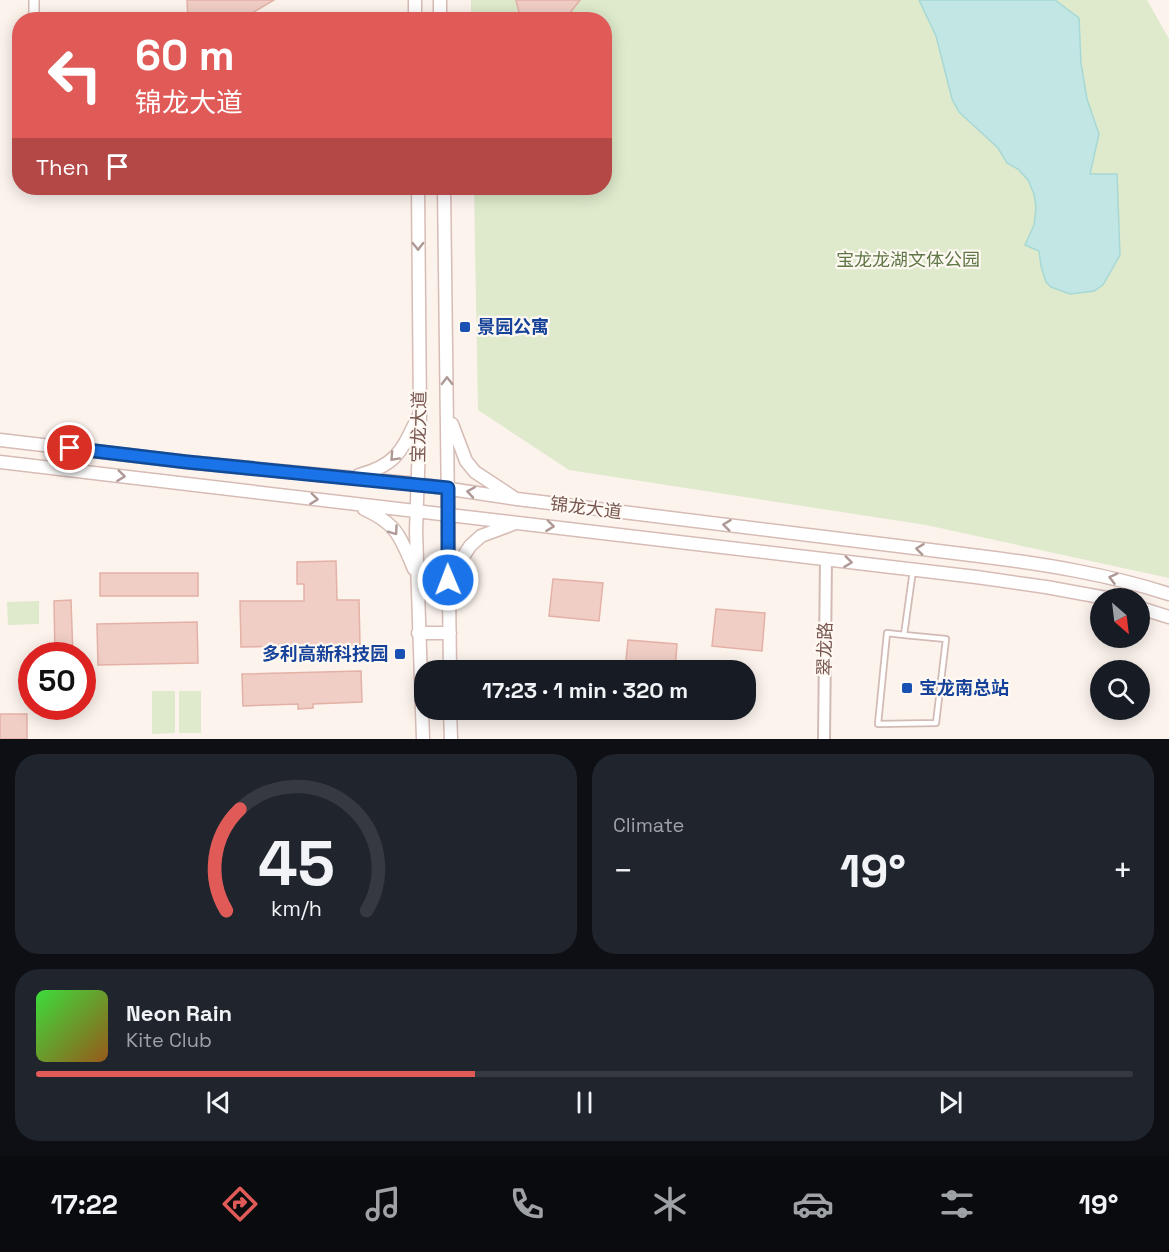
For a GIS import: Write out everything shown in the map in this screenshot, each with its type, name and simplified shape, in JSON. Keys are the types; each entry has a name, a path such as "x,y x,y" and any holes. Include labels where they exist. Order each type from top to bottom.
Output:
{"main road":[{"name":"宝龙大道","path":"418,195 420,414 416,512 423,739"},
{"name":"宝龙大道","path":"444,195 450,660"},
{"path":"448,412 466,461 475,472 517,499"},
{"path":"349,477 385,466 395,458 420,414"},
{"name":"锦龙大道","path":"0,440 187,462 417,484 517,499 1050,565 1101,575 1169,594"},
{"name":"锦龙大道","path":"0,462 826,559 1046,587 1090,595"},
{"path":"352,504 384,518 393,527 417,577"},
{"path":"448,580 470,546 481,536 518,522"},
{"path":"1150,611 1169,617"},
{"path":"418,633 450,633"},
{"path":"450,720 451,739"}],"street":[{"name":"翠龙路","path":"824,739 826,559"}],"lane":[{"path":"904,635 913,570"},
{"path":"887,633 904,635 946,639 936,723 878,724 887,633"}],"green space":[{"name":"宝龙龙湖文体公园","path":"471,0 1147,0 1169,39 1169,578 926,525 569,470 478,410 474,195 612,195 612,12 471,12"},
{"path":"39,601 39,624 8,625 7,602"},
{"path":"152,691 175,691 175,733 152,734"},
{"path":"179,691 201,691 201,733 179,733"}],"water":[{"path":"919,0 1055,0 1079,18 1081,63 1087,99 1099,134 1090,174 1117,174 1120,255 1103,285 1094,291 1070,294 1051,287 1046,282 1039,251 1025,245 1034,225 1036,208 1034,194 1028,180 1018,169 1007,163 998,148 959,112 952,99 936,36"}],"building":[{"path":"187,0 274,0 254,12 188,12"},
{"path":"516,0 580,0 571,12 519,12"},
{"path":"336,561 337,600 359,600 360,645 310,646 310,650 295,650 295,646 241,647 240,601 304,601 304,584 297,584 297,562"},
{"path":"100,573 198,573 198,596 100,596"},
{"path":"553,579 603,583 599,621 549,616"},
{"path":"71,600 72,642 55,642 54,601"},
{"path":"716,609 765,613 762,651 712,646"},
{"path":"197,622 198,663 98,665 97,624"},
{"path":"628,640 677,644 676,660 626,660"},
{"path":"361,671 362,702 313,704 313,708 298,709 298,704 243,706 242,674"},
{"path":"0,714 18,714 18,720 27,720 27,739 0,739"}],"place":[{"name":"景园公寓","path":"465,327"},
{"name":"多利高新科技园","path":"400,654"},
{"name":"宝龙南总站","path":"907,688"}],"route":[{"path":"70,448 448,488 448,580"}]}
